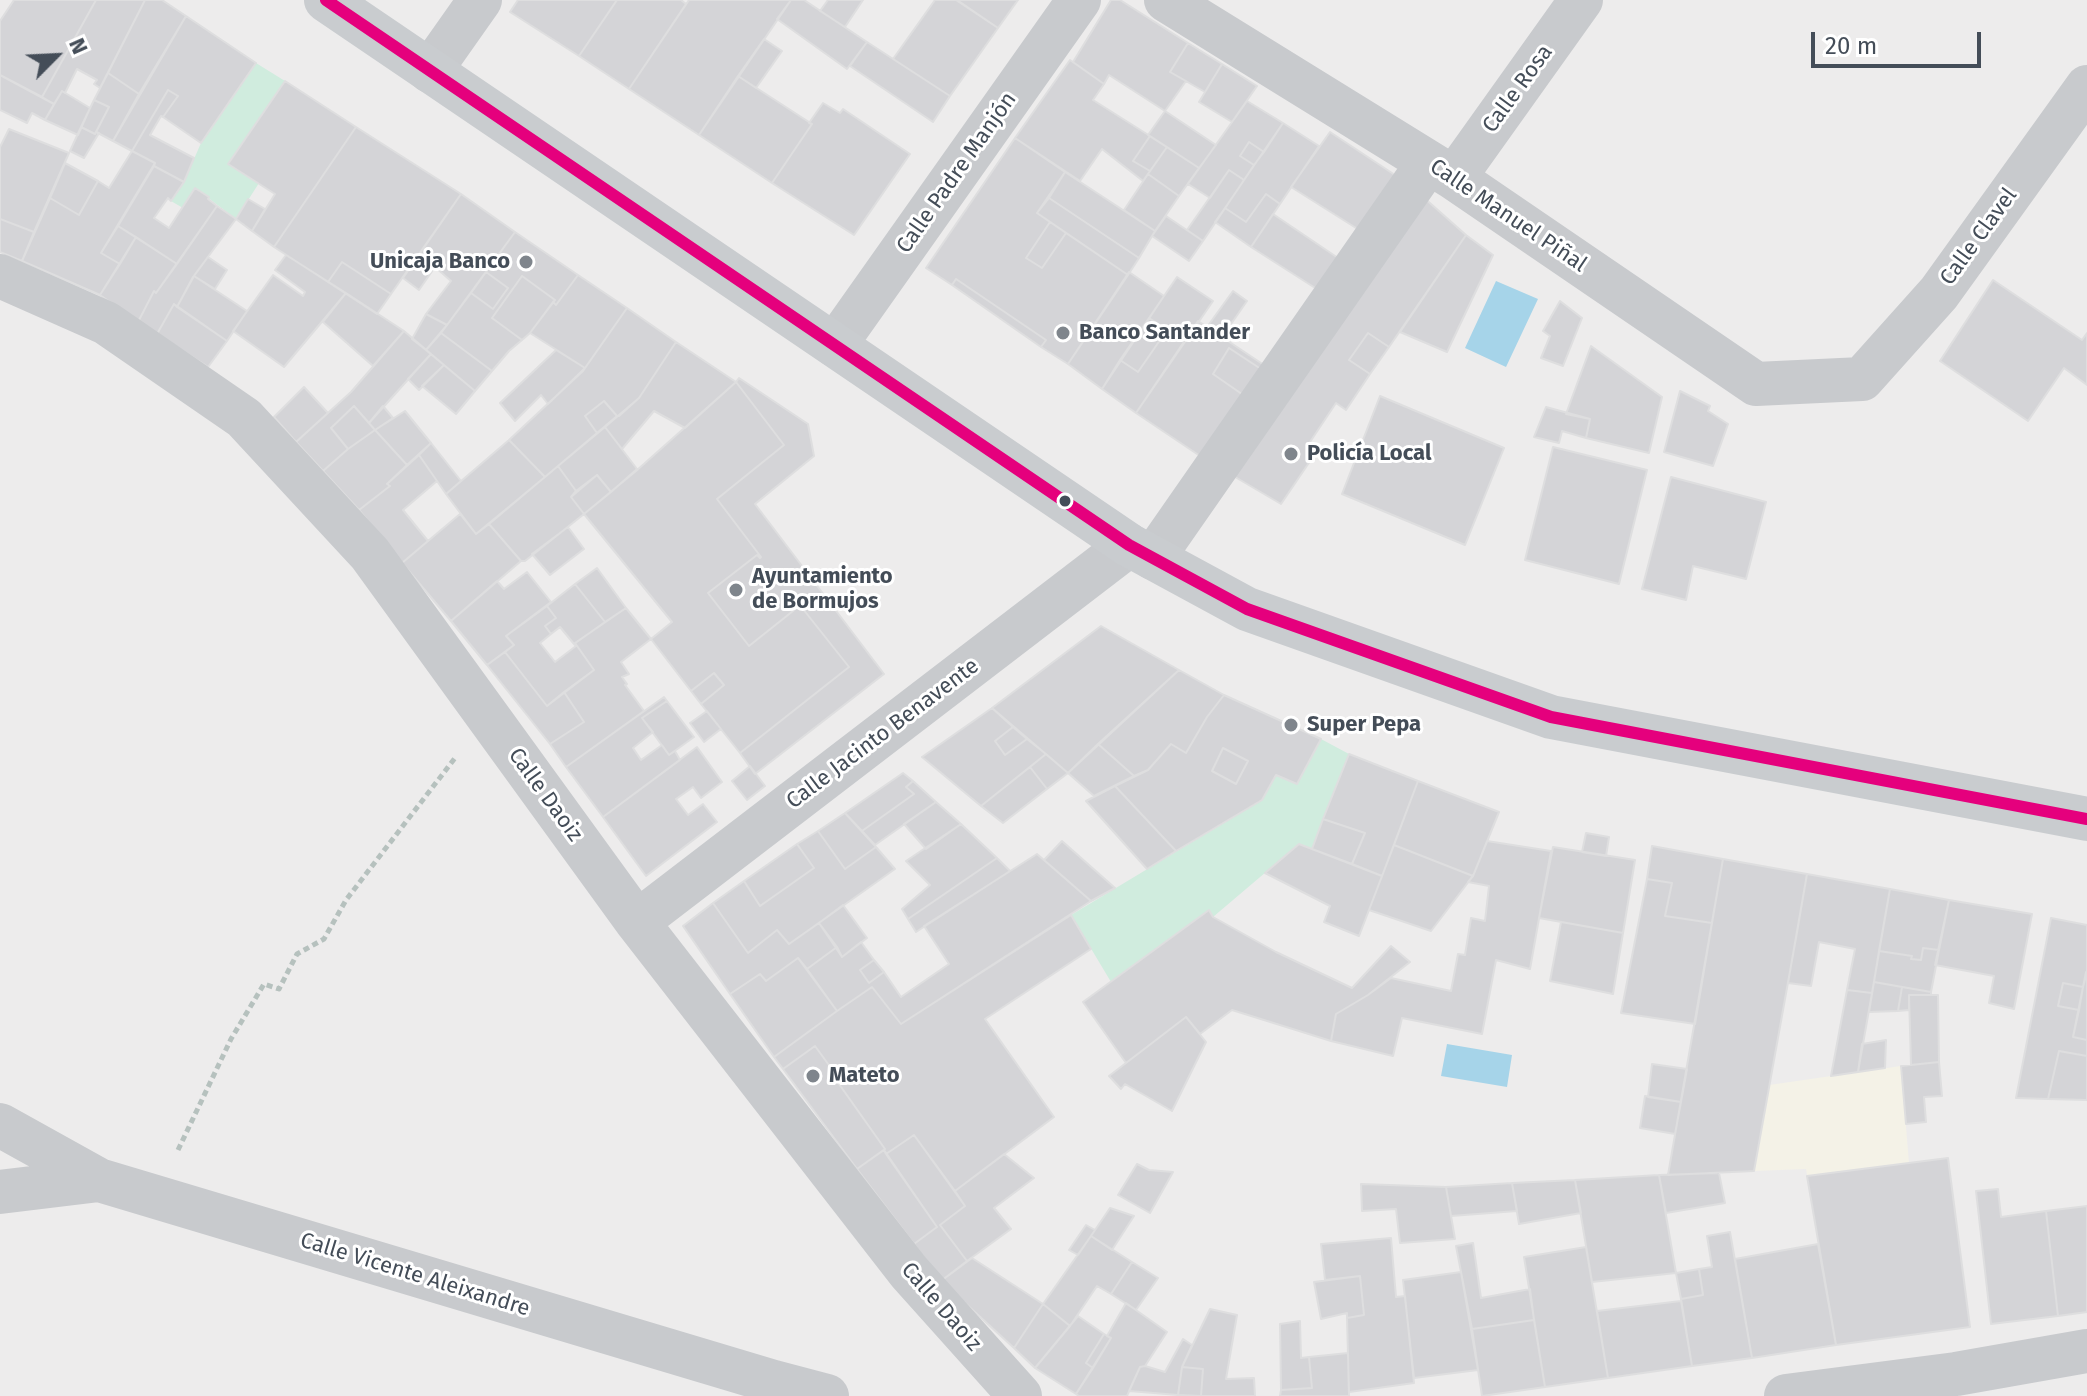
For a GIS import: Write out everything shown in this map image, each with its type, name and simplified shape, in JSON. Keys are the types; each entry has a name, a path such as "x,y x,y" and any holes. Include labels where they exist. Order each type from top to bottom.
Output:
{"main road":[{"path":"326,0 1141,552 1247,609 1551,717 2087,819"}],"street":[{"path":"430,71 480,0"},
{"name":"Calle Padre Manjón","path":"835,345 1079,0"},
{"name":"Calle Manuel Piñal","path":"1166,0 1441,170 1756,384 1862,379"},
{"name":"Calle Rosa","path":"1141,552 1441,170 1581,0"},
{"name":"Calle Clavel","path":"1862,379 1939,293 2087,87"},
{"name":"Calle Daoiz","path":"0,276 106,323 244,418 370,554 637,922 909,1272 1020,1396"},
{"name":"Calle Jacinto Benavente","path":"637,922 1141,552"},
{"path":"0,1125 99,1180"},
{"name":"Calle Vicente Aleixandre","path":"0,1192 99,1180 770,1389 827,1396"},
{"path":"1786,1396 1956,1374 2087,1351"}],"path":[{"path":"189,1122 231,1039 264,984 279,989 297,954 324,939 346,900 488,716"}],"shaded area":[{"path":"1901,1066 1909,1163 1948,1158 1970,1327 1836,1345 1806,1169 1754,1171 1769,1085"}],"green space":[{"path":"256,63 285,81 228,164 259,183 236,219 195,188 183,208 171,201 184,182 201,143"},
{"path":"1321,739 1349,754 1312,849 1299,844 1213,917 1209,911 1111,982 1071,915 1262,800 1276,775 1297,784"}],"water":[{"path":"1496,281 1538,299 1506,367 1465,348"},
{"path":"1447,1044 1512,1055 1507,1087 1441,1076"}],"building":[{"path":"14,0 96,0 42,97 0,75 0,21"},
{"path":"96,0 145,0 100,88 94,84 97,80 77,69 65,93 62,91 54,104 42,97"},
{"path":"145,0 162,0 186,16 139,94 108,73"},
{"path":"518,0 617,0 579,56 510,12"},
{"path":"617,0 681,0 686,4 629,89 579,56"},
{"path":"689,0 791,0 699,135 629,89"},
{"path":"791,0 804,0 867,42 847,69 777,19"},
{"path":"828,0 863,0 845,27 820,11"},
{"path":"935,0 956,0 998,28 950,96 893,59"},
{"path":"957,0 1018,0 998,28"},
{"path":"1111,0 1120,0 1188,43 1170,72 1186,81 1165,111 1109,75 1104,84 1073,62"},
{"path":"186,16 256,63 201,143 163,117 178,96 168,90 132,151 113,141"},
{"path":"764,39 782,51 756,88 738,76"},
{"path":"867,42 950,96 933,122 850,66"},
{"path":"1188,43 1222,64 1205,92 1170,72"},
{"path":"1070,60 1104,84 1093,100 1150,136 1133,161 1150,171 1143,181 1102,149 1080,181 1015,138"},
{"path":"1222,64 1257,86 1232,122 1199,102"},
{"path":"108,73 139,94 113,141 96,132 109,107 94,100"},
{"path":"0,75 54,104 45,120 32,113 27,123 0,110"},
{"path":"738,76 812,124 772,183 699,135"},
{"path":"285,81 356,127 274,247 252,231 275,194 228,164"},
{"path":"168,90 178,96 150,135 194,158 184,182 132,151"},
{"path":"62,91 90,108 78,135 45,120"},
{"path":"94,100 109,107 95,134 81,127"},
{"path":"1247,101 1283,123 1264,152 1249,142 1240,156 1254,165 1244,180 1229,170 1210,198 1188,184"},
{"path":"823,103 840,113 843,109 910,154 854,235 772,183"},
{"path":"1165,111 1216,145 1199,168 1148,135"},
{"path":"1283,123 1319,146 1280,204 1266,194 1246,222 1225,208"},
{"path":"81,127 99,133 84,158 70,151"},
{"path":"356,127 461,194 391,294 342,262 328,282 274,247"},
{"path":"9,129 69,153 34,232 0,219 0,147"},
{"path":"1330,132 1401,179 1364,233 1291,187"},
{"path":"1150,136 1167,147 1150,171 1133,161"},
{"path":"1015,138 1065,172 1037,213 1050,222 1026,258 1042,268 1066,233 1128,275 1068,364 1041,347 1046,340 956,279 952,285 926,268"},
{"path":"1249,142 1264,152 1254,165 1240,156"},
{"path":"1167,147 1199,168 1179,196 1148,174"},
{"path":"132,151 155,163 101,253 120,264 100,295 22,261 50,198 79,215 98,181 109,188"},
{"path":"65,163 98,181 79,215 50,198"},
{"path":"154,166 184,182 154,218 169,228 195,188 217,206 177,264 118,226"},
{"path":"1229,170 1244,180 1203,241 1187,230"},
{"path":"1065,172 1155,231 1139,258 1049,198"},
{"path":"1148,174 1179,196 1155,231 1124,210"},
{"path":"461,194 515,232 447,325 426,314 451,281 435,267 419,290 403,278"},
{"path":"1266,194 1280,204 1251,247 1215,222 1225,208 1246,222"},
{"path":"1422,196 1466,235 1389,347 1368,333 1349,360 1370,374 1346,410 1336,403 1310,442 1319,448 1281,504 1230,474"},
{"path":"1049,198 1139,258 1128,275 1037,213"},
{"path":"248,199 265,209 252,231 236,219"},
{"path":"217,206 236,219 193,277 177,307 174,304 157,334 138,322 154,291 156,293"},
{"path":"1273,214 1344,262 1323,293 1251,247"},
{"path":"1166,216 1203,241 1189,261 1152,236"},
{"path":"0,219 34,232 22,261 0,252"},
{"path":"1050,222 1066,233 1042,268 1026,258"},
{"path":"118,226 136,237 120,264 101,253"},
{"path":"515,232 578,275 556,305 555,300 522,276 492,318 522,340 492,371 441,333 471,293 493,309 508,288 486,272"},
{"path":"1466,235 1493,255 1447,352 1400,332"},
{"path":"136,237 177,264 156,293 154,291 138,322 100,295"},
{"path":"286,255 346,293 284,367 233,331 273,275 303,296 305,292 275,270"},
{"path":"208,257 227,270 215,289 194,276"},
{"path":"342,262 391,294 377,314 328,282"},
{"path":"486,272 508,288 493,309 471,293"},
{"path":"1129,272 1164,296 1102,389 1068,364"},
{"path":"578,275 627,308 585,368 530,333"},
{"path":"194,276 247,311 227,341 177,307"},
{"path":"522,276 555,300 522,340 492,318"},
{"path":"1177,277 1213,301 1136,413 1102,389 1120,360 1138,372 1167,330 1149,318"},
{"path":"956,279 1046,340 1041,347 952,285"},
{"path":"1993,280 2082,340 2087,333 2087,385 2064,368 2028,421 1940,361"},
{"path":"1233,291 1247,301 1222,337 1270,369 1267,373 1229,348 1213,374 1249,399 1209,462 1136,413 1198,321 1207,327"},
{"path":"346,293 404,331 373,366 323,322"},
{"path":"1560,301 1582,318 1563,366 1541,358 1550,336 1543,331"},
{"path":"174,304 227,341 208,367 157,334"},
{"path":"627,308 676,342 639,398 619,416 604,401 585,416 597,433 545,477 509,440 583,371"},
{"path":"426,314 447,325 426,350 412,339"},
{"path":"1149,318 1167,330 1138,372 1120,360"},
{"path":"404,331 431,354 369,423 354,406 331,428 348,449 323,471 296,442 351,392"},
{"path":"441,333 492,371 475,391 426,350"},
{"path":"1368,333 1389,347 1370,374 1349,360"},
{"path":"676,342 736,382 685,428 654,411 622,449 605,427 639,398"},
{"path":"1591,346 1662,397 1649,453 1586,438 1590,419 1566,414"},
{"path":"1229,348 1267,373 1249,399 1213,374"},
{"path":"556,350 585,368 548,404 541,395 515,421 500,403"},
{"path":"431,354 444,365 419,390 408,379"},
{"path":"444,365 475,391 456,414 422,386"},
{"path":"739,378 808,424 814,456 755,504 884,674 755,774 740,753 849,667 799,604 749,646 708,593 757,555 761,557 717,499 784,445 736,382"},
{"path":"736,382 784,445 717,499 761,557 757,555 708,593 749,646 799,604 849,667 740,753 701,704 724,685 714,673 691,691 651,639 672,622 584,514"},
{"path":"304,387 328,413 296,442 274,417"},
{"path":"1680,391 1710,406 1708,411 1728,424 1713,466 1664,452"},
{"path":"1380,396 1504,448 1465,545 1342,494"},
{"path":"604,401 617,416 597,433 585,416"},
{"path":"354,406 375,430 348,449 331,428"},
{"path":"383,406 393,418 375,430 369,423"},
{"path":"1546,407 1590,419 1586,438 1562,431 1559,443 1534,437"},
{"path":"405,411 431,443 407,465 375,430"},
{"path":"605,427 637,469 611,492 597,475 576,491 558,466"},
{"path":"375,430 407,465 387,484 390,486 359,510 323,471"},
{"path":"509,440 545,477 476,534 446,494"},
{"path":"431,443 461,481 446,494 419,455"},
{"path":"1553,447 1647,470 1619,584 1525,560"},
{"path":"419,455 437,481 403,510 428,541 402,563 359,510 390,486 387,484"},
{"path":"558,466 576,491 571,497 584,514 521,561 489,524"},
{"path":"597,475 611,492 584,514 571,497"},
{"path":"1671,477 1766,502 1746,579 1693,566 1686,600 1642,589"},
{"path":"460,514 476,534 489,524 521,561 451,621 402,563"},
{"path":"568,527 584,549 550,575 532,554"},
{"path":"597,568 626,608 605,622 575,584"},
{"path":"527,572 551,602 506,636 514,645 487,665 451,621 497,581 504,589"},
{"path":"575,584 605,622 574,644 560,627 551,634 545,626 556,618 547,606"},
{"path":"547,606 556,618 545,626 551,634 540,643 555,662 576,646 575,643 594,670 547,706 505,652 514,645 506,636"},
{"path":"626,608 651,639 621,662 629,674 622,677 625,685 644,711 566,767 550,744 584,722 564,692 594,670 575,643"},
{"path":"1101,626 1179,670 1068,773 992,708"},
{"path":"505,652 547,706 564,692 584,722 550,744 487,665"},
{"path":"1179,670 1224,695 1186,753 1171,744 1148,770 1134,776 1098,744"},
{"path":"714,673 724,685 701,704 691,691"},
{"path":"1224,695 1321,739 1297,784 1276,775 1262,800 1176,851 1115,786 1148,770 1171,744 1186,753","holes":["1223,748 1248,761 1236,784 1212,771"]},
{"path":"664,697 667,701 642,718 653,732 633,748 641,760 662,745 669,755 675,751 680,760 603,817 566,767"},
{"path":"667,701 694,737 669,755 642,718"},
{"path":"992,708 1013,727 995,741 1005,755 1027,739 1046,754 981,806 922,757"},
{"path":"707,711 721,729 704,742 690,723"},
{"path":"1013,727 1027,739 1005,755 995,741"},
{"path":"1098,744 1134,776 1094,796 1068,773"},
{"path":"697,747 722,782 701,798 693,787 676,799 688,815 703,804 717,822 646,876 603,817"},
{"path":"1223,748 1248,761 1236,784 1212,771"},
{"path":"1046,754 1068,773 1047,789 1030,767"},
{"path":"1349,754 1418,781 1382,876 1352,864 1365,833 1323,819"},
{"path":"750,766 765,786 747,800 732,781"},
{"path":"1030,767 1047,789 1003,823 981,806"},
{"path":"903,773 913,781 906,787 914,794 862,831 845,813"},
{"path":"913,781 936,802 875,845 862,831 914,794 906,787"},
{"path":"1418,781 1499,812 1473,876 1394,845"},
{"path":"1115,786 1176,851 1147,869 1086,801"},
{"path":"936,802 961,824 926,849 904,824"},
{"path":"845,813 876,847 845,869 818,831"},
{"path":"1323,819 1365,833 1352,864 1312,849"},
{"path":"961,824 997,858 908,919 902,909 930,885 906,861"},
{"path":"818,831 845,869 876,847 895,869 789,944 777,930 748,953 713,903 744,881 760,906 814,868 797,844"},
{"path":"1586,833 1609,837 1606,856 1582,852"},
{"path":"1062,841 1115,888 1091,901 1044,860"},
{"path":"1487,841 1551,851 1530,969 1496,960 1482,1034 1402,1018 1393,1056 1331,1041 1336,1014 1391,978 1451,991 1458,954 1465,955 1471,918 1485,921 1489,886 1468,882"},
{"path":"797,844 814,868 760,906 744,881"},
{"path":"1299,844 1382,876 1359,936 1324,922 1330,906 1265,873"},
{"path":"1394,845 1473,876 1431,931 1369,910"},
{"path":"1652,846 1723,859 1712,923 1665,916 1672,883 1647,879"},
{"path":"1553,847 1635,860 1623,933 1539,918"},
{"path":"1037,854 1091,901 901,1024 872,987 837,1011 807,969 837,947 842,957 861,942 874,960 860,970 869,983 884,972 901,997 949,964 924,926"},
{"path":"997,858 1010,871 916,932 908,919"},
{"path":"1723,859 1807,874 1796,938 1754,1171 1668,1175"},
{"path":"1807,874 1890,889 1872,993 1847,990 1855,949 1819,942 1811,986 1788,983"},
{"path":"1647,879 1672,883 1665,916 1712,923 1695,1024 1621,1013"},
{"path":"1890,889 1949,900 1939,950 1923,948 1921,960 1879,951"},
{"path":"1949,900 2032,914 2014,1009 1989,1003 1994,976 1935,965"},
{"path":"713,903 748,953 777,930 789,944 819,923 837,947 807,969 798,958 766,981 760,974 730,994 683,926"},
{"path":"843,905 867,938 842,957 819,923"},
{"path":"1209,910 1213,917 1276,952 1352,988 1391,946 1410,962 1368,995 1336,1014 1331,1041 1232,1010 1200,1034 1186,1017 1126,1063 1083,1002"},
{"path":"1071,915 1091,949 985,1019 1054,1117 955,1191 914,1135 886,1154 815,1046 783,1069 774,1057 872,987 901,1024"},
{"path":"2051,918 2087,925 2087,972 2083,987 2063,983 2058,1006 2079,1010 2073,1037 2087,1040 2087,1056 2059,1051 2048,1099 2016,1098"},
{"path":"1561,922 1623,933 1613,994 1550,981"},
{"path":"1923,948 1939,950 1931,992 1874,982 1879,951 1921,960"},
{"path":"798,958 837,1011 774,1057 730,994 760,974 766,981"},
{"path":"874,960 884,972 869,983 860,970"},
{"path":"2087,972 2087,1040 2073,1037"},
{"path":"1874,982 1902,987 1898,1011 1869,1012"},
{"path":"2063,983 2083,987 2079,1010 2058,1006"},
{"path":"1902,987 1931,992 1931,995 1909,995 1909,1010 1898,1011"},
{"path":"1847,990 1872,993 1858,1072 1831,1076"},
{"path":"1909,995 1938,995 1939,1062 1911,1065"},
{"path":"1186,1017 1206,1042 1172,1111 1125,1084 1121,1089 1109,1076"},
{"path":"1886,1040 1885,1068 1858,1072 1862,1044"},
{"path":"815,1046 885,1149 857,1169 783,1069"},
{"path":"2059,1051 2087,1056 2087,1100 2048,1099"},
{"path":"1939,1062 1942,1096 1924,1097 1926,1122 1906,1124 1901,1066"},
{"path":"1652,1064 1687,1069 1681,1102 1648,1097"},
{"path":"1645,1096 1681,1102 1675,1134 1640,1128"},
{"path":"914,1135 965,1206 940,1225 967,1261 941,1281 914,1244 937,1227 886,1154"},
{"path":"884,1150 937,1227 914,1244 857,1169"},
{"path":"1004,1154 1034,1178 994,1208 1011,1229 967,1261 940,1225 965,1206 955,1191"},
{"path":"1948,1158 1970,1327 1836,1345 1807,1176"},
{"path":"1137,1164 1149,1170 1173,1172 1150,1213 1118,1195"},
{"path":"1719,1173 1725,1203 1666,1213 1659,1175"},
{"path":"1659,1175 1676,1273 1592,1282 1575,1180"},
{"path":"1575,1180 1581,1213 1519,1224 1512,1183"},
{"path":"1512,1183 1517,1211 1451,1216 1446,1187"},
{"path":"1361,1184 1446,1187 1455,1239 1400,1243 1396,1209 1362,1211"},
{"path":"1998,1189 2001,1217 2046,1211 2058,1316 1991,1324 1976,1191"},
{"path":"2087,1206 2087,1312 2058,1316 2046,1211"},
{"path":"1110,1208 1134,1216 1112,1250 1091,1236"},
{"path":"1086,1225 1095,1230 1078,1255 1069,1250"},
{"path":"1730,1232 1752,1358 1692,1366 1681,1299 1703,1295 1699,1269 1712,1267 1707,1236"},
{"path":"1091,1236 1132,1262 1111,1294 1097,1286 1070,1326 1043,1304"},
{"path":"1391,1238 1396,1297 1405,1296 1414,1383 1349,1392 1347,1318 1364,1315 1360,1276 1325,1280 1321,1244"},
{"path":"1473,1243 1481,1298 1530,1289 1534,1320 1472,1329 1456,1246"},
{"path":"1818,1244 1836,1345 1752,1358 1735,1259"},
{"path":"1586,1247 1608,1378 1545,1387 1524,1257"},
{"path":"972,1258 1043,1304 1014,1348 941,1281"},
{"path":"1132,1262 1158,1278 1136,1310 1111,1294"},
{"path":"1699,1269 1703,1295 1681,1299 1676,1273"},
{"path":"1461,1272 1478,1370 1414,1378 1403,1280"},
{"path":"1360,1276 1364,1315 1347,1318 1347,1313 1321,1319 1314,1282"},
{"path":"1681,1301 1692,1366 1608,1378 1597,1311"},
{"path":"1126,1303 1167,1332 1145,1366 1140,1367 1127,1396 1079,1396 1076,1394 1111,1338 1107,1336"},
{"path":"1043,1304 1070,1326 1035,1368 1014,1348"},
{"path":"1210,1309 1237,1315 1226,1379 1254,1378 1255,1396 1201,1396 1203,1369 1182,1367"},
{"path":"1078,1316 1104,1334 1086,1363 1093,1368 1076,1394 1035,1368"},
{"path":"1534,1320 1545,1387 1482,1396 1472,1329"},
{"path":"1300,1321 1301,1358 1309,1357 1312,1388 1281,1390 1280,1324"},
{"path":"1104,1334 1111,1338 1093,1368 1086,1363"},
{"path":"1183,1339 1192,1345 1182,1367 1178,1395 1129,1391 1140,1367 1165,1372"},
{"path":"1348,1353 1349,1396 1280,1396 1281,1390 1312,1388 1309,1357"},
{"path":"1182,1367 1203,1369 1201,1396 1178,1395"}],"transit line":[{"path":"326,0 1129,545 1247,609 1551,717 2087,819"}],"place":[{"name":"Unicaja Banco","path":"526,262"},
{"name":"Banco Santander","path":"1063,333"},
{"name":"Policía Local","path":"1291,454"},
{"name":"Ayuntamiento de Bormujos","path":"736,590"},
{"name":"Super Pepa","path":"1291,725"},
{"name":"Mateto","path":"813,1076"}]}
